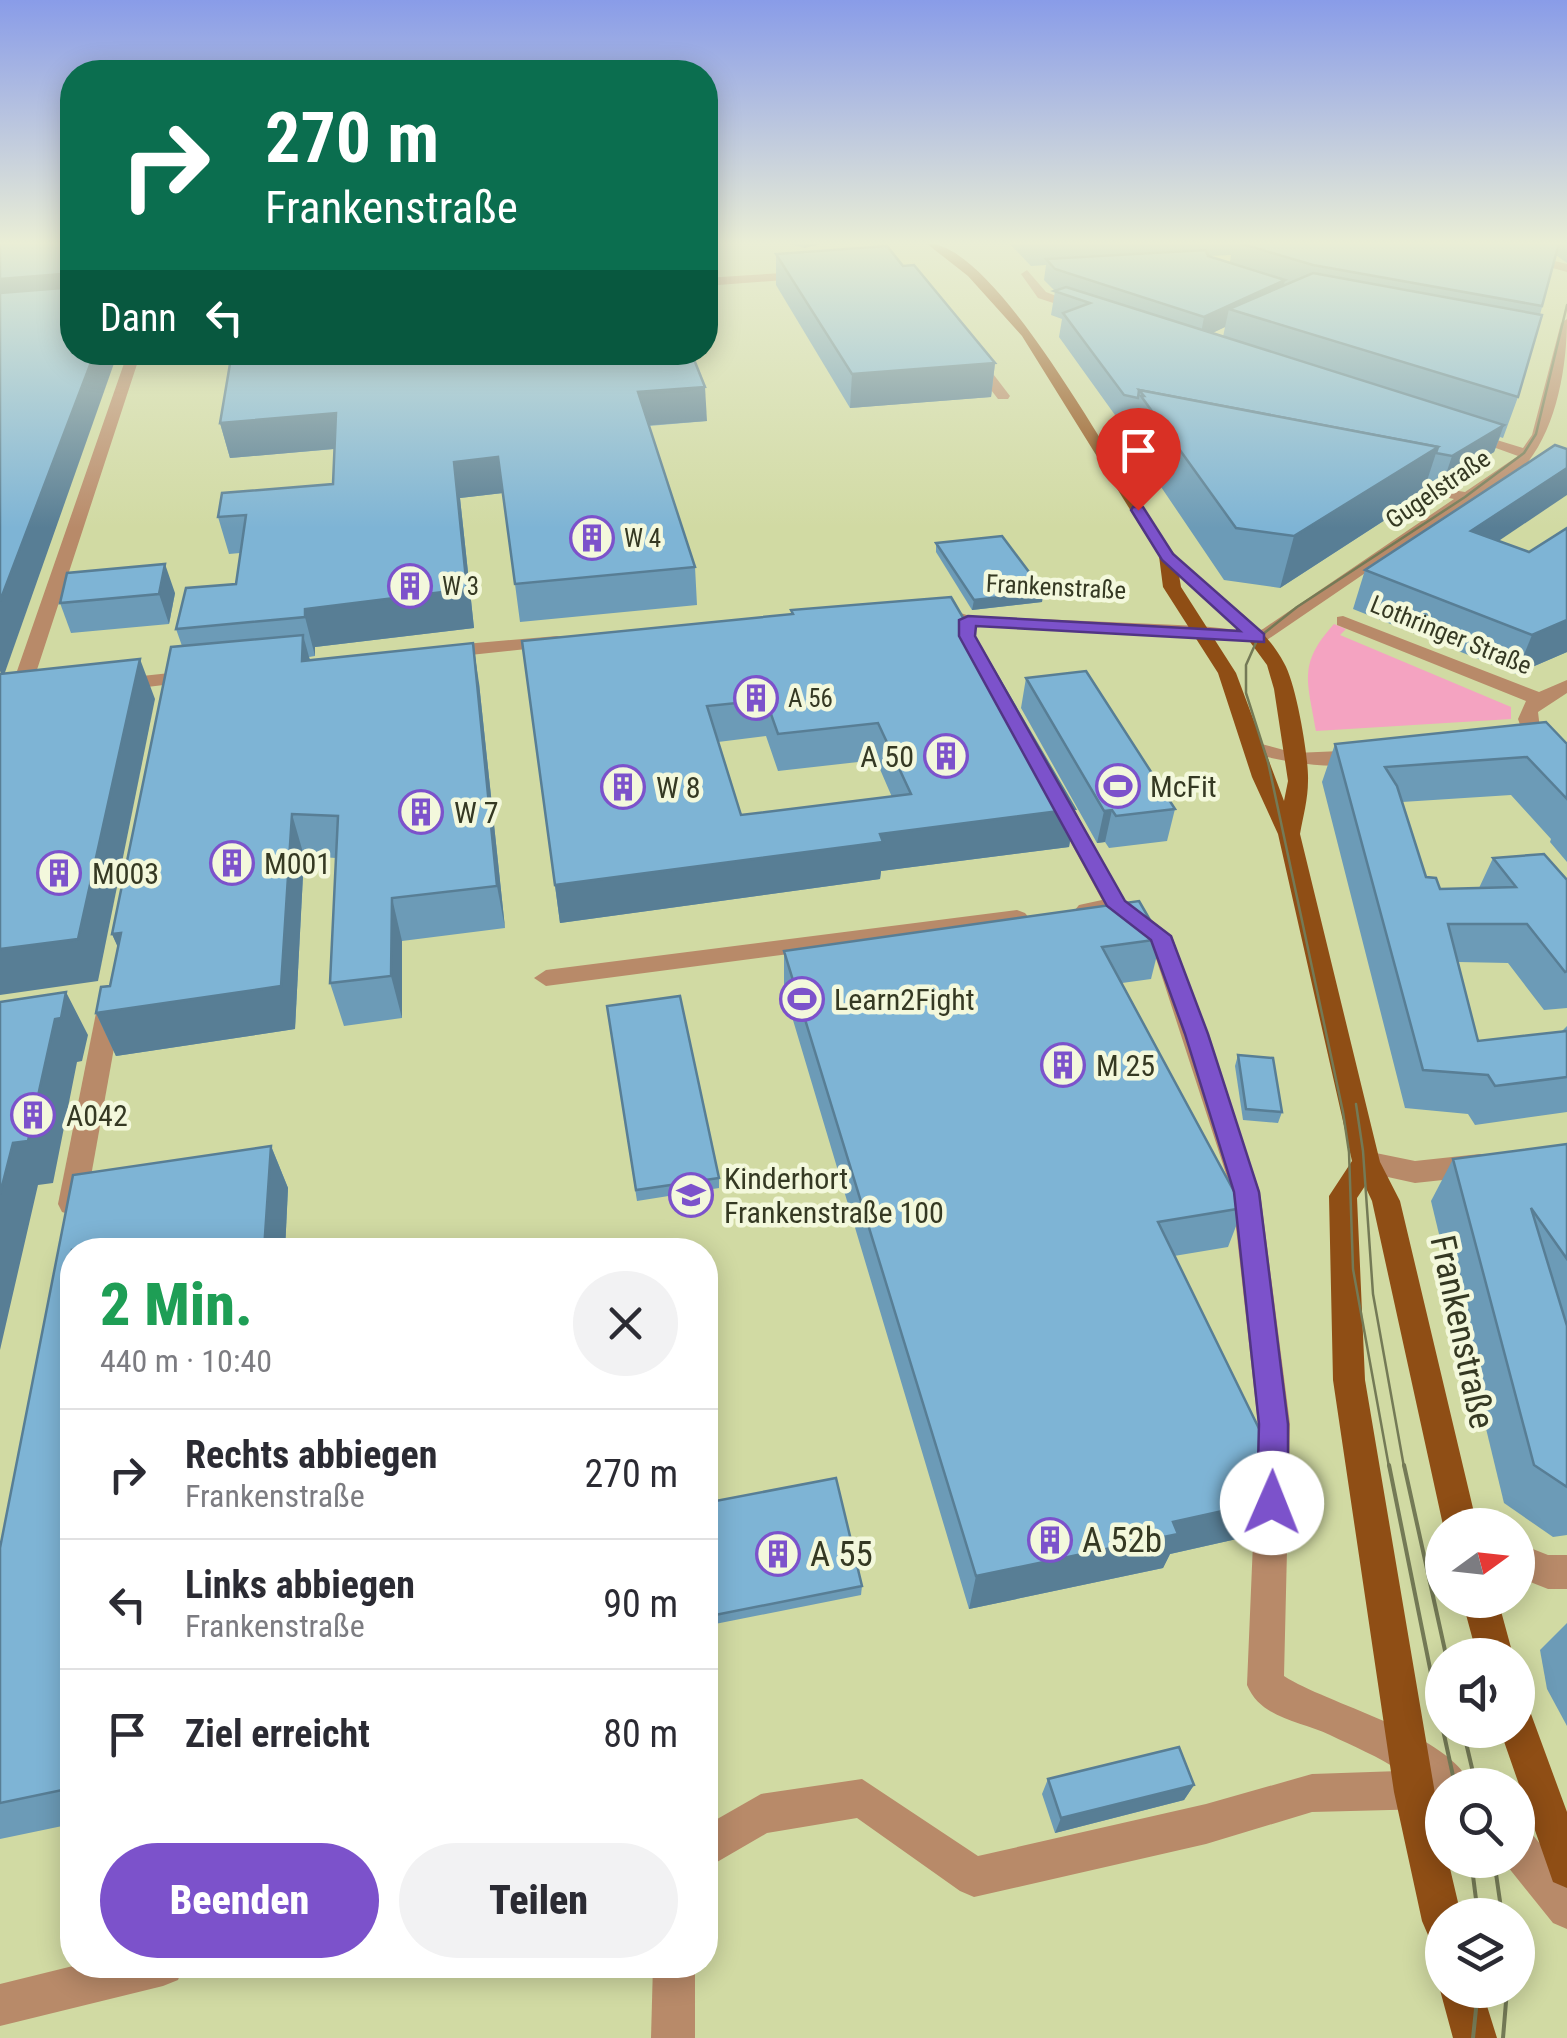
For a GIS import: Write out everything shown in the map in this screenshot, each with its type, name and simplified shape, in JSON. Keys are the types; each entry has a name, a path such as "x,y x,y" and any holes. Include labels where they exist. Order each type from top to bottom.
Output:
{"main road":[{"name":"Frankenstraße","path":"1030,338 1167,556 1258,638 1276,664 1298,781 1289,834"},
{"name":"Frankenstraße","path":"1167,556 1168,578 1227,672 1262,777 1289,834 1366,1162 1386,1202 1459,1508"},
{"path":"1366,1162 1343,1196 1344,1324 1349,1380 1406,1753 1425,1785"},
{"path":"1525,1748 1567,1868"},
{"path":"1467,2008 1476,2038"}],"street":[{"name":"Gugelstraße","path":"1258,638 1530,460 1539,434 1552,349 1558,338"},
{"path":"958,339 1002,396"},
{"path":"58,690 10,695 130,365"},
{"path":"1124,428 1188,441"},
{"path":"1454,431 1530,460"},
{"path":"1382,480 1469,497"},
{"name":"Frankenstraße","path":"917,611 934,610 968,620 1201,631 1258,638"},
{"path":"968,620 967,636 976,652"},
{"name":"Lothringer Straße","path":"1344,621 1539,700"},
{"path":"420,655 582,639"},
{"path":"96,686 170,689 210,675"},
{"path":"1500,744 1542,746 1525,724 1525,715 1539,700 1567,686"},
{"path":"1254,748 1294,758 1388,754"},
{"path":"1047,778 1117,906 1160,936 1246,1192 1274,1424 1264,1685 1300,1708 1330,1715 1428,1768"},
{"path":"546,978 1117,906"},
{"path":"68,1227 116,972"},
{"path":"1366,1162 1414,1172 1512,1160"},
{"path":"1535,1567 1548,1572 1567,1572"},
{"path":"718,1842 761,1814 862,1798 974,1877 1206,1824 1312,1793 1425,1790"},
{"path":"1535,1869 1567,1909"},
{"path":"0,2005 110,1978"},
{"path":"673,2038 674,1978"}],"shaded area":[{"path":"1334,624 1346,629 1340,635 1511,707 1511,719 1316,731 1308,674 1314,651"}],"building":[{"path":"0,338 60,338 60,365 90,365 0,601"},
{"path":"829,338 974,338 995,363 852,374"},
{"path":"1082,338 1228,338 1504,425 1452,456 1436,453 1438,447 1139,390 1138,398 1124,395"},
{"path":"1325,338 1535,338 1518,397"},
{"path":"230,365 696,365 705,387 638,392 695,567 515,584 498,457 454,462 467,589 305,609 305,617 176,629 186,588 236,584 246,515 218,517 222,493 333,484 336,413 220,423"},
{"path":"1139,390 1438,447 1294,536 1236,528"},
{"path":"1555,445 1567,449 1567,468 1471,531 1529,552 1567,528 1567,620 1532,635 1365,570"},
{"path":"1002,536 1044,592 974,600 936,543"},
{"path":"165,564 159,594 60,603 67,573"},
{"path":"951,597 1075,809 880,834 883,842 555,885 522,641 793,614 791,610","holes":["766,700 778,734 878,723 911,794 741,815 707,706"]},
{"path":"303,635 302,661 473,643 497,886 392,898 391,976 330,983 338,816 292,814 281,986 96,1013 101,987 110,986 121,933 112,934 171,647"},
{"name":"M003","path":"140,659 78,939 0,949 0,674"},
{"path":"1086,671 1175,809 1116,816 1112,810 1104,811 1026,678"},
{"path":"1546,722 1567,744 1567,799 1527,757 1385,767 1397,786 1426,877 1436,878 1440,889 1516,887 1493,858 1544,854 1567,880 1565,972 1527,924 1448,924 1478,1041 1567,1031 1567,1077 1495,1086 1488,1075 1423,1070 1335,744"},
{"path":"1139,901 1161,939 1102,947 1243,1208 1158,1222 1269,1449 1269,1460 1264,1461 1269,1471 1268,1480 1264,1481 1268,1501 1173,1522 1178,1534 976,1576 784,951"},
{"path":"66,992 61,1018 55,1019 28,1141 13,1143 0,1194 0,1002"},
{"path":"680,996 719,1178 636,1190 607,1006"},
{"path":"1238,1055 1273,1058 1282,1112 1246,1109"},
{"path":"1567,1144 1567,1259 1531,1208 1567,1326 1567,1487 1534,1465 1453,1159"},
{"path":"271,1146 265,1238 61,1238 73,1175"},
{"path":"60,1241 60,1790 0,1803 0,1548"},
{"name":"A 55","path":"836,1478 862,1586 718,1614 718,1501"},
{"path":"1179,1747 1194,1785 1061,1818 1048,1779"}],"tram line":[{"path":"1389,1467 1353,1269 1349,1152 1343,1112 1268,762 1246,693 1246,665 1258,638 1297,607 1465,497 1524,453 1536,434 1559,338"},
{"path":"1356,1104 1373,1294 1404,1467"},
{"path":"1389,1465 1425,1644"},
{"path":"1404,1465 1442,1638"},
{"path":"1447,1748 1451,1768"},
{"path":"1467,1748 1472,1768"},
{"path":"1473,1878 1476,1898"},
{"path":"1497,1878 1500,1898"},
{"path":"1473,2038 1476,2008"},
{"path":"1503,2038 1506,2008"}],"place":[{"name":"W 4","path":"592,538"},
{"name":"W 3","path":"410,586"},
{"name":"A 56","path":"756,698"},
{"name":"A 50","path":"946,756"},
{"name":"McFit","path":"1118,786"},
{"name":"W 8","path":"623,787"},
{"name":"W 7","path":"421,812"},
{"name":"M001","path":"232,863"},
{"name":"M003","path":"59,873"},
{"name":"Learn2Fight","path":"802,999"},
{"name":"M 25","path":"1063,1065"},
{"name":"A042","path":"33,1115"},
{"name":"Kinderhort Frankenstraße 100","path":"691,1195"},
{"name":"A 52b","path":"1050,1540"},
{"name":"A 55","path":"778,1554"}],"route":[{"path":"1138,510 1167,556 1258,638 1201,631 968,620 967,636 1117,906 1160,936 1196,1034 1246,1192 1274,1424 1272,1503"}]}
